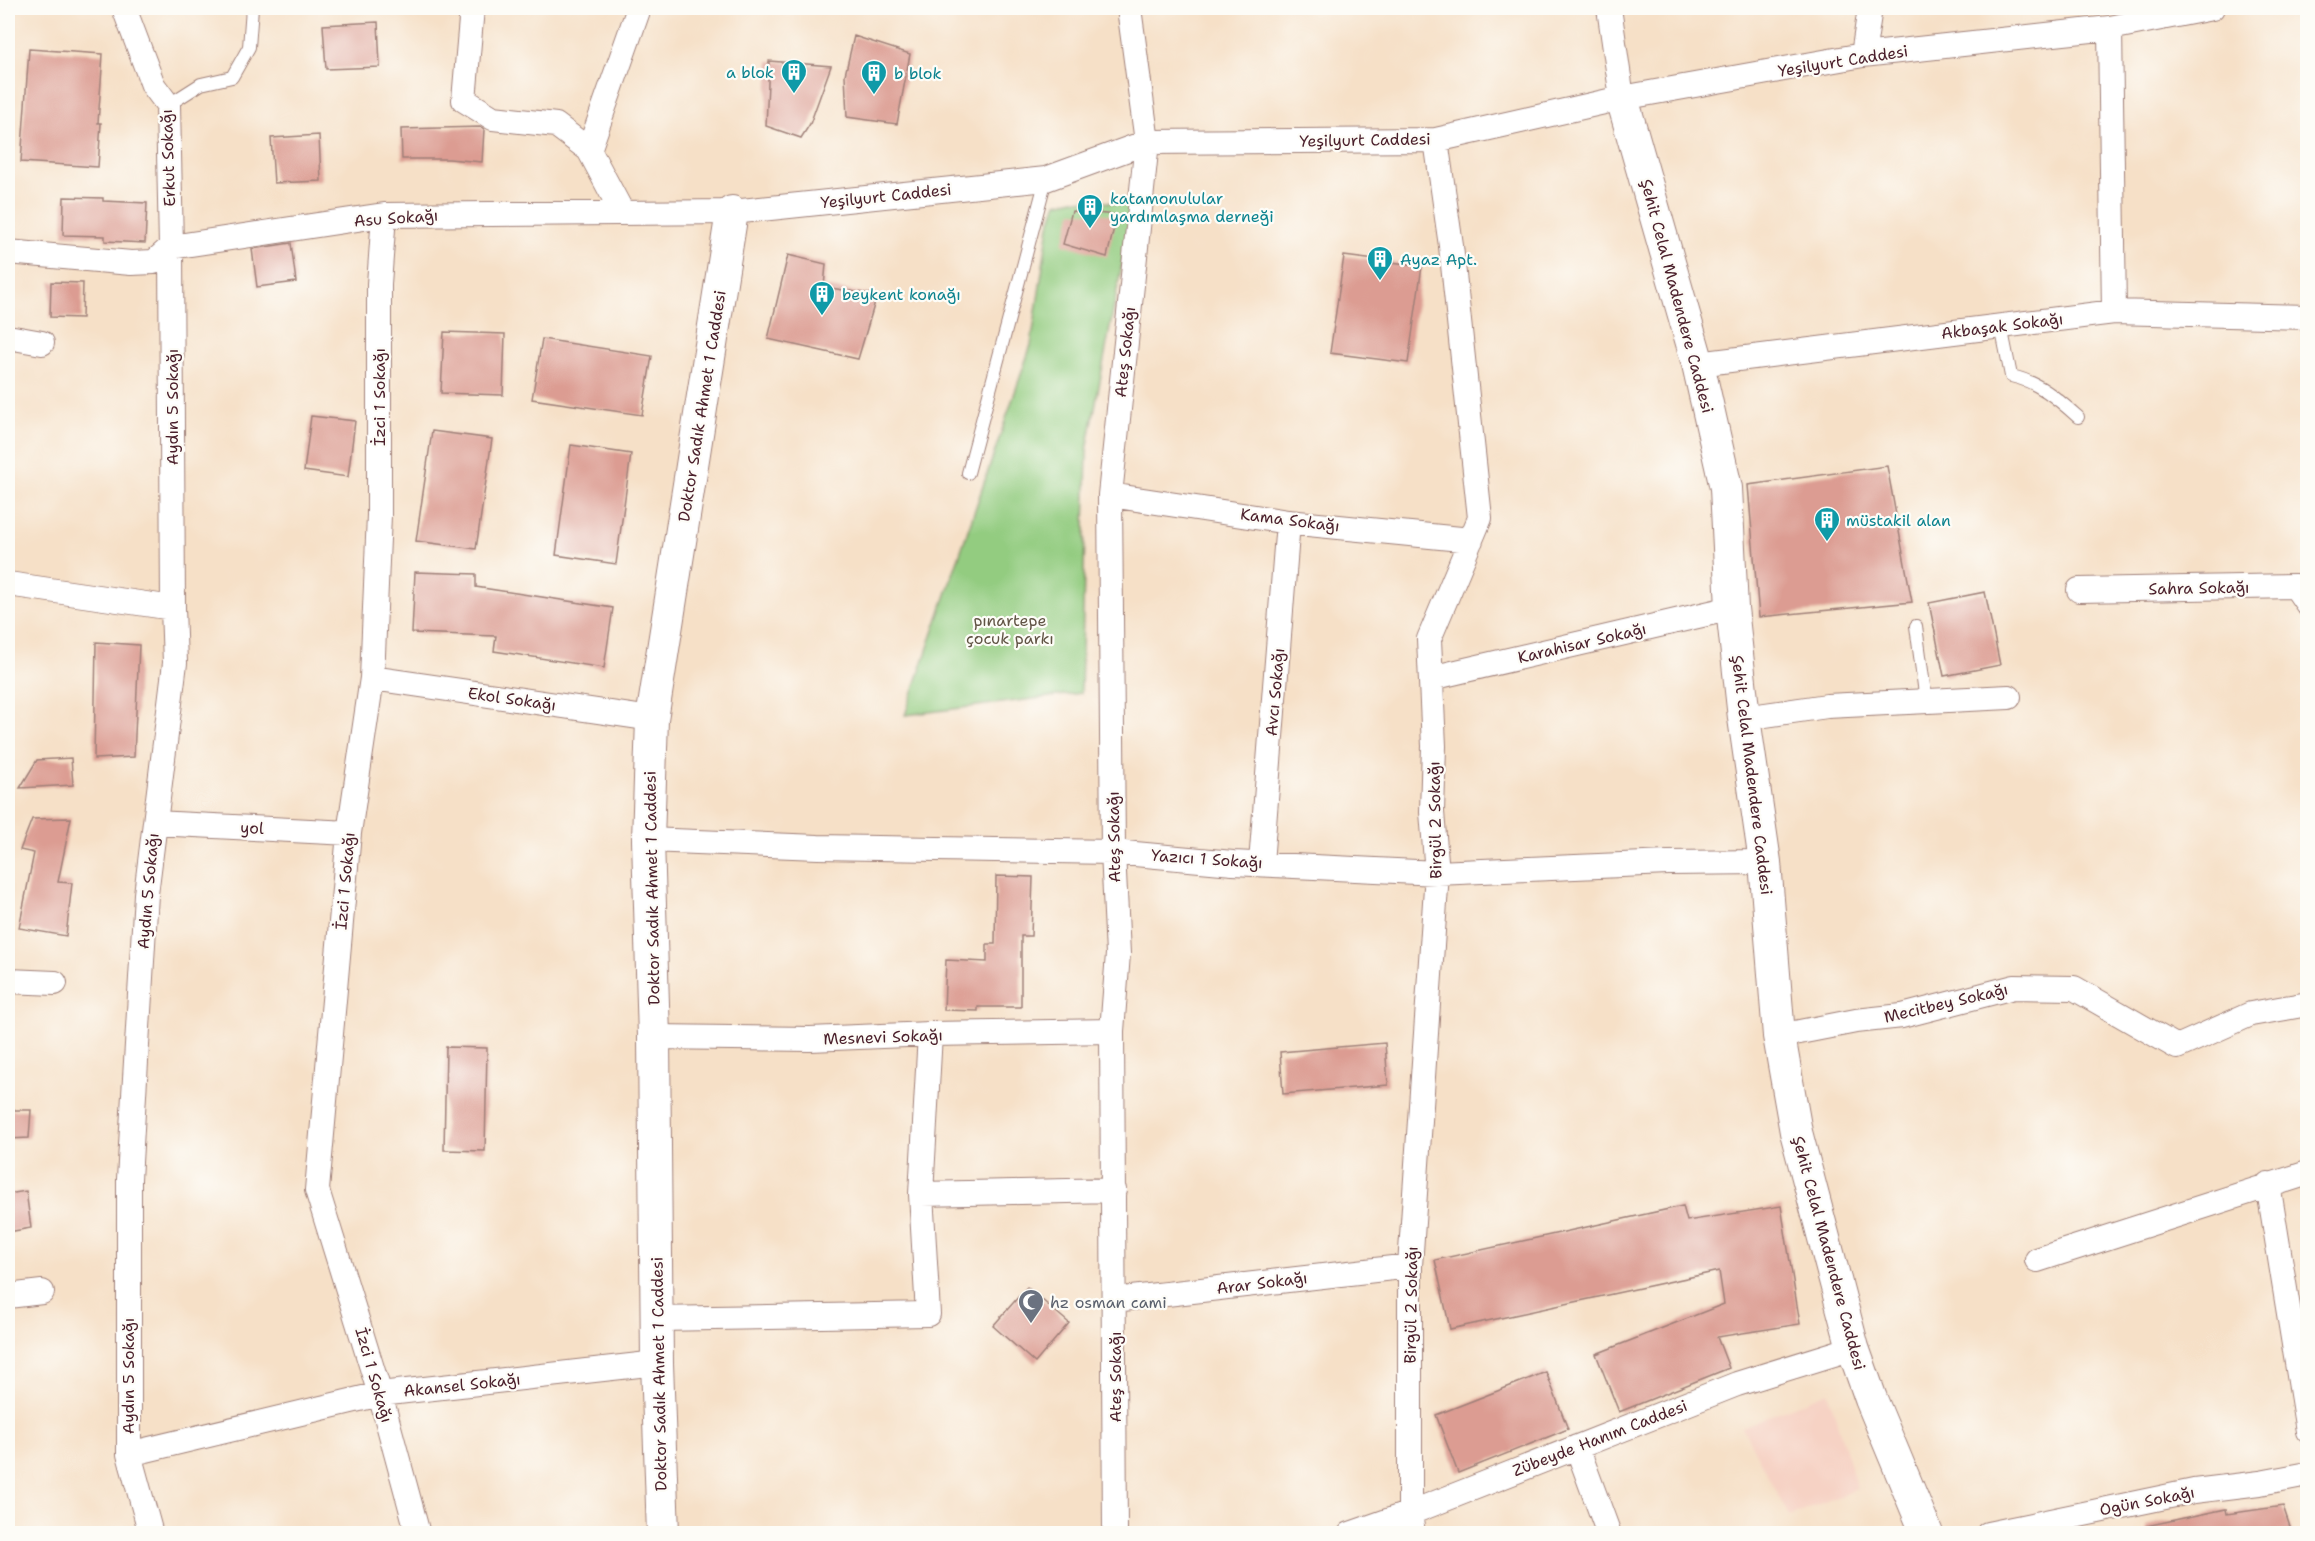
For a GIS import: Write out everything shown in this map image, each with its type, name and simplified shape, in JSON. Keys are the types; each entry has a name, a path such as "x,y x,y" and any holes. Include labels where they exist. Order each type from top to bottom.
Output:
{"street":[{"name":"Erkut Sokağı","path":"124,8 153,85 168,105 171,247"},
{"path":"472,8 464,100 493,118 556,125 589,150 622,212"},
{"path":"589,150 639,8"},
{"name":"Ateş Sokağı","path":"1115,1533 1112,1031 1118,954 1113,852 1110,495 1147,142 1130,8"},
{"name":"Şehit Celal Madendere Caddesi","path":"1608,8 1622,98 1698,364 1725,488 1732,608 1744,718 1765,862 1779,1036 1796,1132 1853,1348 1871,1399 1927,1533"},
{"path":"1863,55 1870,8"},
{"name":"Yeşilyurt Caddesi","path":"622,212 732,212 1046,179 1147,142 1436,140 1622,98 1863,55 2110,28 2212,8"},
{"path":"2110,28 2114,312"},
{"name":"Birgül 2 Sokağı","path":"1411,1523 1410,1266 1437,873 1432,812 1434,746 1430,639 1480,518 1451,246 1436,140"},
{"name":"Asu Sokağı","path":"171,247 384,215 622,212"},
{"name":"Doktor Sadık Ahmet 1 Caddesi","path":"663,1533 657,1363 654,1037 648,840 652,719 732,212"},
{"name":"İzci 1 Sokağı","path":"384,215 379,284 379,515 372,678 349,833 317,1190 380,1394 418,1533"},
{"path":"8,252 131,263 154,262 171,247"},
{"name":"Aydın 5 Sokağı","path":"152,1533 129,1454 129,1179 146,894 176,663 173,608 171,247"},
{"name":"Akbaşak Sokağı","path":"1698,364 2114,312 2307,317"},
{"path":"8,337 42,343"},
{"name":"Kama Sokağı","path":"1110,495 1288,522 1471,540"},
{"name":"Avcı Sokağı","path":"1261,863 1288,522"},
{"path":"8,584 173,608"},
{"name":"Sahra Sokağı","path":"2079,590 2295,586 2307,605"},
{"name":"Karahisar Sokağı","path":"1431,678 1732,608"},
{"name":"Ekol Sokağı","path":"372,678 652,719"},
{"path":"1744,718 1827,706 2009,696"},
{"name":"yol","path":"154,823 349,833"},
{"name":"Yazıcı 1 Sokağı","path":"648,840 818,847 1113,852 1437,873 1668,863 1765,862"},
{"path":"8,981 55,983"},
{"name":"Mecitbey Sokağı","path":"1779,1036 1856,1021 1902,1016 2014,987 2074,988 2177,1047 2252,1014 2307,1004"},
{"name":"Mesnevi Sokağı","path":"654,1037 810,1040 930,1034 1112,1031"},
{"path":"657,1319 928,1314 921,1194 930,1034"},
{"path":"2037,1260 2307,1173"},
{"path":"2268,1184 2307,1425"},
{"path":"921,1194 1114,1190"},
{"name":"Arar Sokağı","path":"1114,1300 1410,1266"},
{"path":"8,1296 42,1292"},
{"name":"Zübeyde Hanım Caddesi","path":"1350,1533 1411,1523 1577,1447 1737,1384 1853,1348"},
{"name":"Akansel Sokağı","path":"129,1454 380,1394 657,1363"},
{"path":"1577,1447 1609,1533"},
{"name":"Ogün Sokağı","path":"1988,1533 2194,1491 2260,1483 2307,1474"}],"lane":[{"path":"168,105 201,84 232,77 249,47 252,8"},
{"path":"968,473 1046,179"},
{"path":"2001,326 2011,376 2023,378 2055,396 2078,417"},
{"path":"1916,626 1926,701"}],"shaded area":[{"path":"1828,1392 1857,1489 1789,1516 1742,1427"}],"green space":[{"name":"pınartepe çocuk parkı","path":"1074,199 1133,205 1087,450 1081,693 905,715 1031,345 1049,226 1057,203"}],"building":[{"path":"378,22 380,67 326,69 323,25"},
{"name":"b blok","path":"854,36 910,54 897,124 847,117 845,75"},
{"path":"29,49 103,54 98,123 101,123 98,167 21,162"},
{"name":"a blok","path":"769,61 831,66 810,124 801,138 766,126"},
{"path":"481,127 484,129 482,162 402,159 401,129"},
{"path":"319,135 321,181 274,183 271,138"},
{"path":"64,197 103,198 103,201 147,203 145,243 105,241 105,236 63,235"},
{"name":"katamonulular yardımlaşma derneği","path":"1072,211 1117,215 1107,257 1063,244"},
{"path":"291,243 296,282 257,287 252,249"},
{"name":"beykent konağı","path":"788,255 826,264 824,287 877,295 858,359 768,339"},
{"path":"1344,256 1422,266 1408,363 1330,353"},
{"path":"51,282 83,283 82,318 50,317"},
{"path":"444,332 505,334 503,395 441,393"},
{"path":"542,339 652,356 642,415 532,399"},
{"path":"311,416 355,421 348,477 304,471"},
{"path":"432,431 492,439 476,549 416,541"},
{"path":"571,445 631,454 616,564 556,555"},
{"name":"müstakil alan","path":"1887,466 1912,602 1759,617 1748,485"},
{"path":"415,572 476,574 476,587 613,608 604,668 494,651 496,636 412,633"},
{"path":"1985,592 2000,665 1944,676 1929,603"},
{"path":"96,642 139,645 134,757 94,759"},
{"path":"71,758 73,785 20,788 37,760"},
{"path":"71,818 58,882 72,883 66,936 19,928 34,853 20,850 32,819"},
{"path":"996,876 1033,877 1031,936 1021,936 1021,1007 978,1007 978,1011 944,1010 946,960 987,962 987,944 995,944"},
{"path":"1385,1043 1388,1085 1283,1094 1280,1052"},
{"path":"446,1047 487,1048 485,1151 444,1150"},
{"path":"8,1110 31,1110 29,1138 8,1139"},
{"path":"26,1191 31,1228 8,1232 8,1194"},
{"path":"1683,1206 1687,1221 1781,1206 1800,1324 1717,1337 1729,1368 1619,1412 1596,1354 1724,1304 1719,1271 1450,1329 1435,1260"},
{"name":"hz osman cami","path":"1027,1287 1069,1323 1035,1363 993,1326"},
{"path":"1546,1372 1568,1429 1458,1473 1436,1415"},
{"path":"2283,1506 2292,1533 2146,1533 2146,1526 2226,1509 2227,1514"}],"place":[{"name":"a blok","path":"794,95"},
{"name":"b blok","path":"874,96"},
{"name":"katamonulular yardımlaşma derneği","path":"1090,230"},
{"name":"Ayaz Apt.","path":"1380,282"},
{"name":"beykent konağı","path":"822,317"},
{"name":"müstakil alan","path":"1827,543"},
{"name":"hz osman cami","path":"1031,1325"}]}
